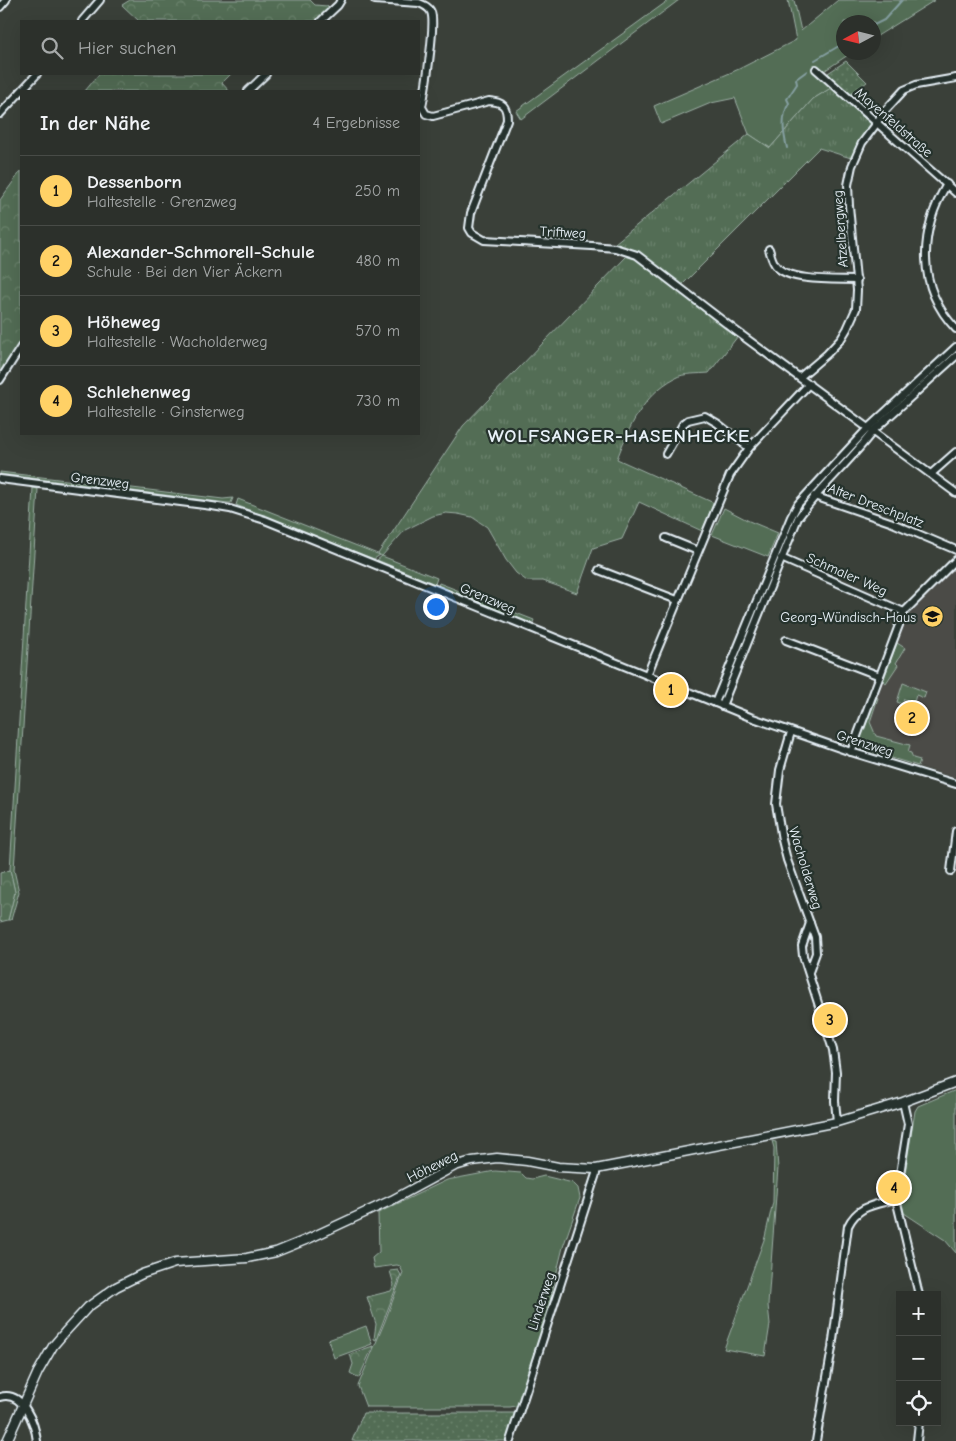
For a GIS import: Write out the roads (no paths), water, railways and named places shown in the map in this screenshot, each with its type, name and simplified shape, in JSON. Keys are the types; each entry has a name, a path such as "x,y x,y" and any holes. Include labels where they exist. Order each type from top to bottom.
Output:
{"street":[{"path":"0,7 6,0"},
{"path":"83,20 100,0"},
{"path":"322,20 341,0"},
{"name":"Triftweg","path":"375,0 419,3 425,5 431,12 432,27 422,107 426,114 433,116 489,101 504,105 507,120 471,213 468,228 472,233 484,240 615,248 637,255 736,331 956,493"},
{"name":"Mayenfeldstraße","path":"816,69 956,193"},
{"path":"22,90 36,75"},
{"path":"249,90 265,75"},
{"name":"Atzelbergweg","path":"800,377 827,354 847,329 856,309 858,296 848,206 848,186 856,156 862,143 877,124 881,114 904,90 916,85 956,78"},
{"path":"0,114 20,92"},
{"path":"946,184 936,202 929,224 925,249 933,295 956,329"},
{"name":"Atzelbergweg","path":"769,249 777,267 788,274 856,280"},
{"path":"716,703 791,517 798,504 870,429 956,347"},
{"path":"0,380 20,349"},
{"path":"722,706 798,518 814,496 864,444 870,429 956,356"},
{"path":"647,675 730,475 749,448 809,384"},
{"path":"666,454 683,424 688,420 705,416 749,448"},
{"path":"931,474 956,452"},
{"name":"Grenzweg","path":"0,479 230,509 265,520 790,732 956,784"},
{"name":"Alter Dreschplatz","path":"814,496 890,522 956,550"},
{"path":"666,538 698,551"},
{"name":"Schmaler Weg","path":"781,558 904,612"},
{"path":"851,752 904,612 956,560"},
{"path":"598,570 677,600"},
{"path":"786,640 880,676"},
{"name":"Wacholderweg","path":"790,732 780,770 776,804 782,840 816,945 814,960 809,972"},
{"path":"951,871 956,831"},
{"name":"Wacholderweg","path":"810,923 802,946 803,956 833,1050 836,1072 835,1101 837,1122"},
{"name":"Höheweg","path":"7,1441 38,1372 53,1346 88,1307 116,1288 142,1274 175,1263 247,1258 276,1252 392,1200 455,1166 472,1161 497,1158 558,1167 596,1169 837,1122 903,1102 956,1082"},
{"path":"903,1102 908,1124 896,1199 918,1291"},
{"name":"Linderweg","path":"510,1441 596,1174 596,1169"},
{"path":"816,1441 832,1348 848,1226 852,1218 860,1210 896,1199"},
{"path":"0,1397 11,1397 23,1406 32,1418 37,1441"},
{"path":"918,1441 919,1426"}],"waterway":[{"path":"881,22 902,0"},
{"path":"815,60 836,48"},
{"path":"787,148 784,136 785,114 789,103 787,99 797,84 796,79 807,71"}],"place":[{"name":"Georg-Wündisch-Haus","path":"932,617"},
{"name":"Dessenborn","path":"671,690"},
{"name":"Alexander-Schmorell-Schule","path":"912,718"},
{"name":"Höheweg","path":"830,1020"},
{"name":"Schlehenweg","path":"894,1188"}],"district":[{"name":"WOLFSANGER-HASENHECKE","path":"619,435"}]}
